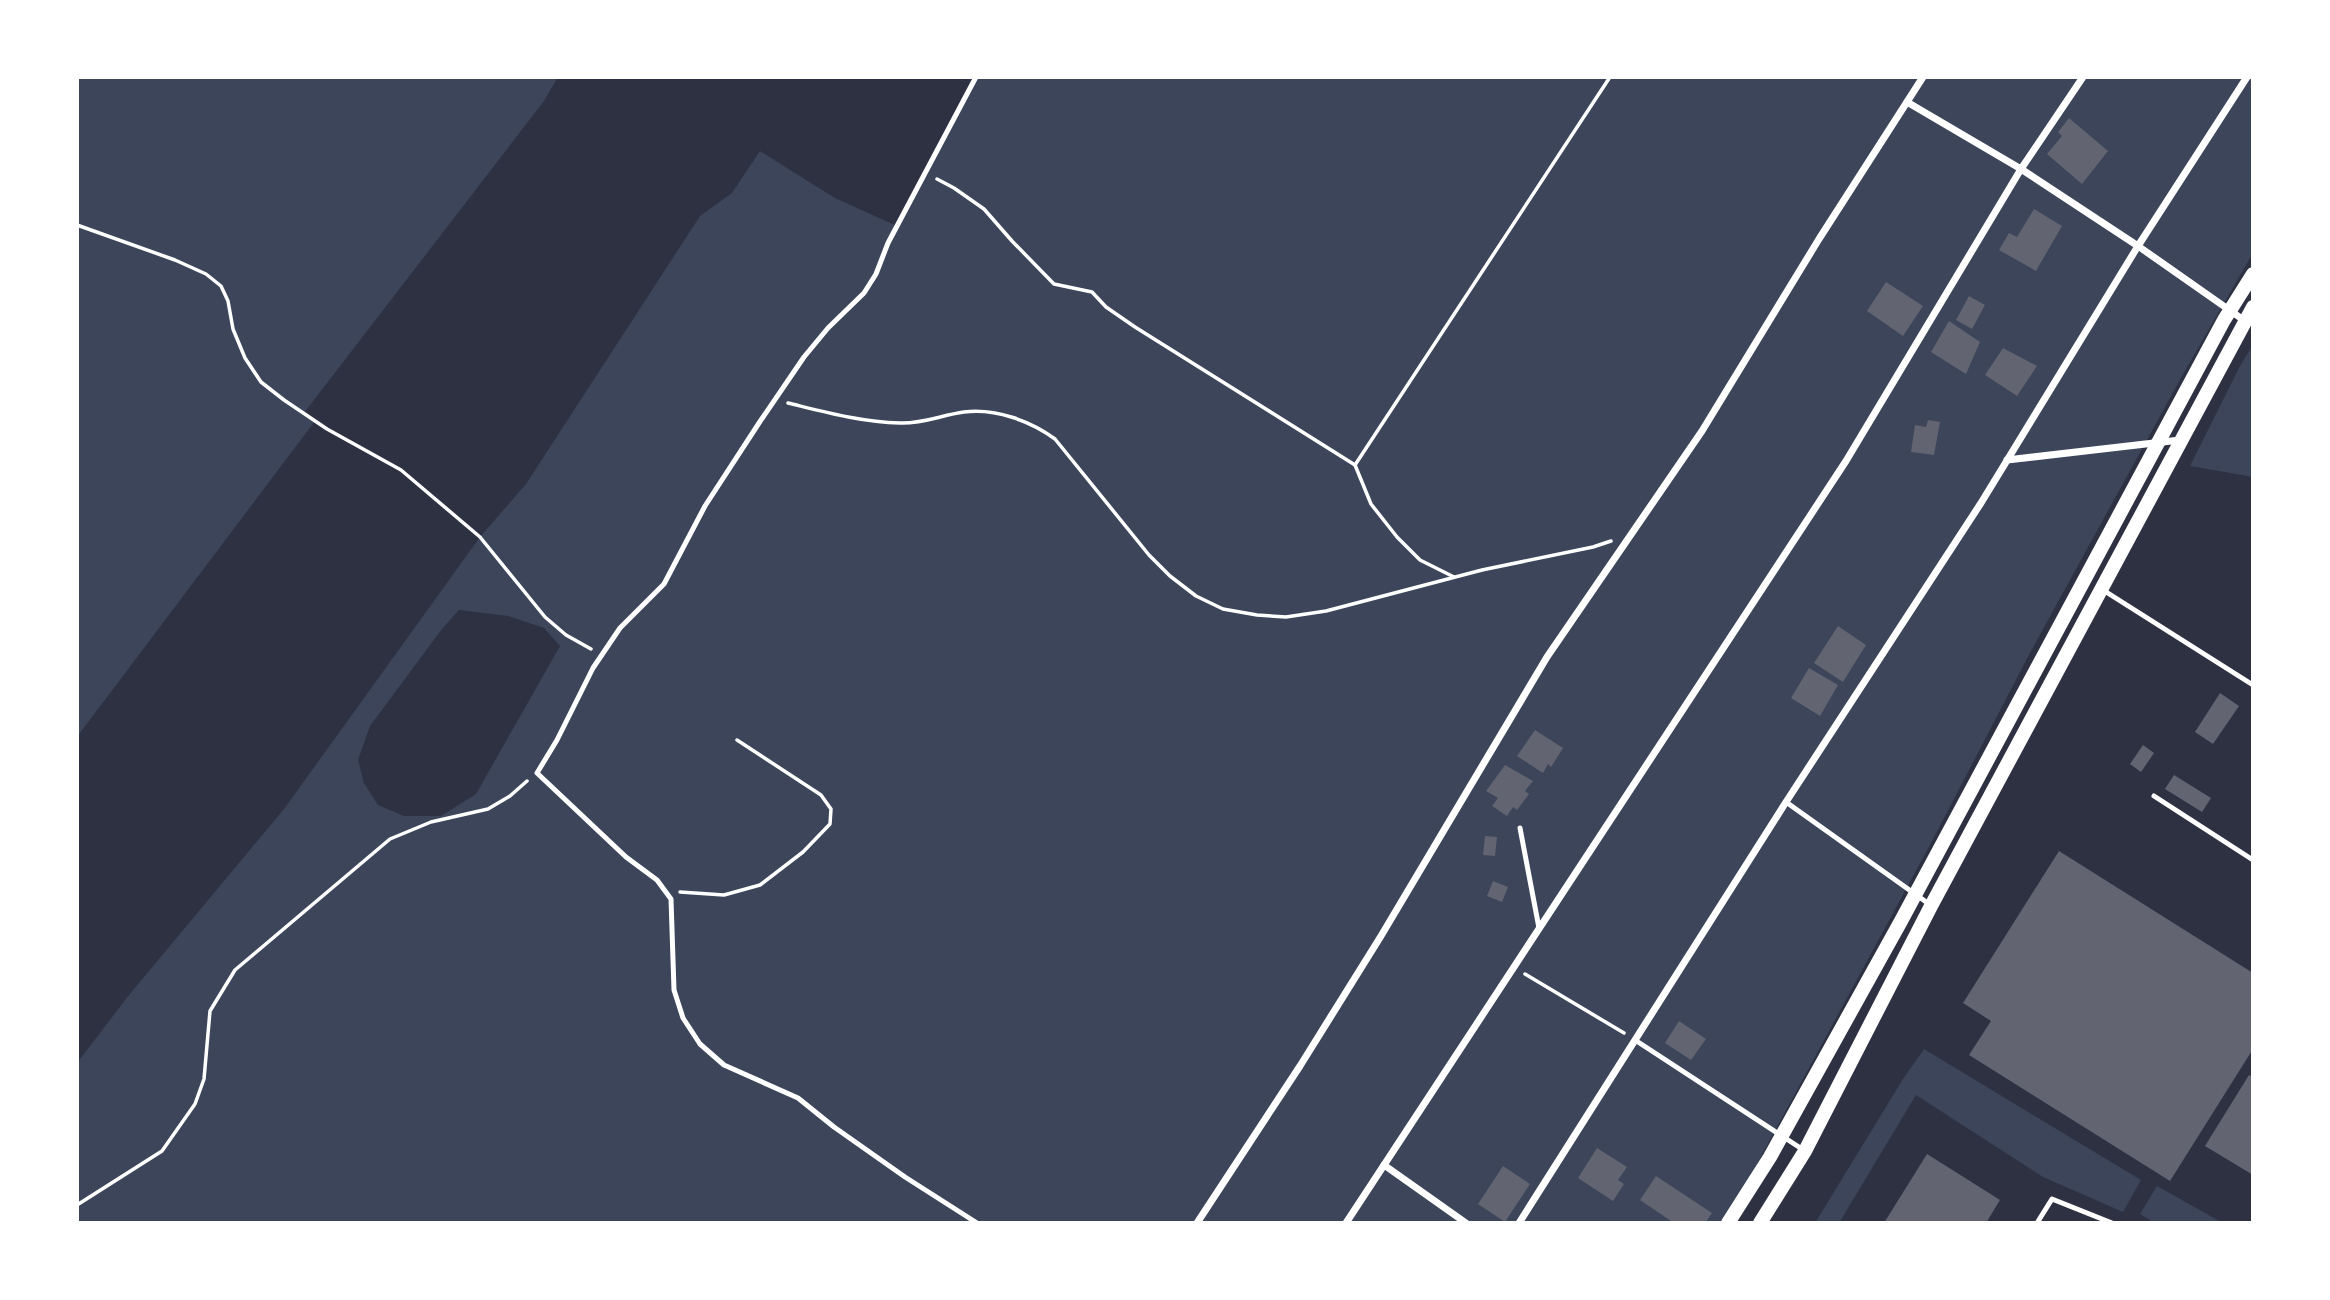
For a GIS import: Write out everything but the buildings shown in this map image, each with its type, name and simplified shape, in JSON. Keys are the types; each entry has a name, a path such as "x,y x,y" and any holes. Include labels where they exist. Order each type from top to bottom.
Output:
{"main road":[{"path":"1728,1223 1782,1136 2230,310 2253,274"},
{"path":"1760,1223 1805,1151 1931,905 2253,307"}],"street":[{"path":"1197,1223 1300,1066 1547,657 1702,431 1819,239 1923,77"},
{"path":"1346,1223 1846,461 2021,169 2082,77"},
{"path":"1519,1223 1634,1039 2007,460 2138,246 2248,77"},
{"path":"1907,102 2021,169 2245,321"},
{"path":"2007,460 2180,440"},
{"path":"1384,1165 1466,1223"}],"lane":[{"path":"976,77 888,243 876,274 864,293 828,328 804,357 705,506 664,584 620,628 593,668 557,740 537,773 626,857 657,880 671,899 674,990 683,1018 701,1044 724,1065 798,1098 905,1177 977,1223"},
{"path":"2100,589 2253,685"},
{"path":"2154,796 2253,860"},
{"path":"1786,802 1931,905"},
{"path":"1520,828 1539,930"},
{"path":"1634,1039 1805,1151"},
{"path":"2037,1223 2052,1199 2112,1223"}],"path":[{"path":"1355,465 1610,77"},
{"path":"926,173 984,209 1054,284 1092,292 1106,307 1135,327 1355,465 1371,504 1398,537 1420,560 1454,577"},
{"path":"77,225 175,260 206,274 221,286 228,301 233,330 245,358 261,382 327,429 401,470 480,537 545,617 566,635 602,655"},
{"path":"775,400 865,421 904,424 964,412 985,412 1040,428 1055,439 1149,555 1170,576 1196,596 1223,609 1257,615 1286,617 1326,611 1454,577 1594,547 1632,533"},
{"path":"664,890 692,895 724,895 760,885 803,852 830,824 831,809 821,795 737,740"},
{"path":"77,1205 162,1151 195,1104 204,1079 210,1011 235,970 390,839 431,822 488,809 510,796 537,773"},
{"path":"1514,968 1634,1039"}],"shaded area":[{"path":"77,77 558,77 544,101 304,413 315,421 77,737"},
{"path":"976,77 2253,77 2253,253 2182,376 2030,653 1931,843 1725,1223 77,1223 77,1063 129,995 284,809 480,537 526,484 700,216 732,193 760,151 835,198 897,226","holes":["459,610 508,616 544,628 560,646 476,794 441,816 404,816 378,805 364,783 358,760 370,726"]},
{"path":"2253,345 2253,477 2190,466 2240,366"},
{"path":"1924,1049 2141,1180 2123,1212 2043,1177 1916,1095 1839,1223 1815,1223"},
{"path":"2157,1186 2223,1223 2155,1223 2140,1214"}]}
